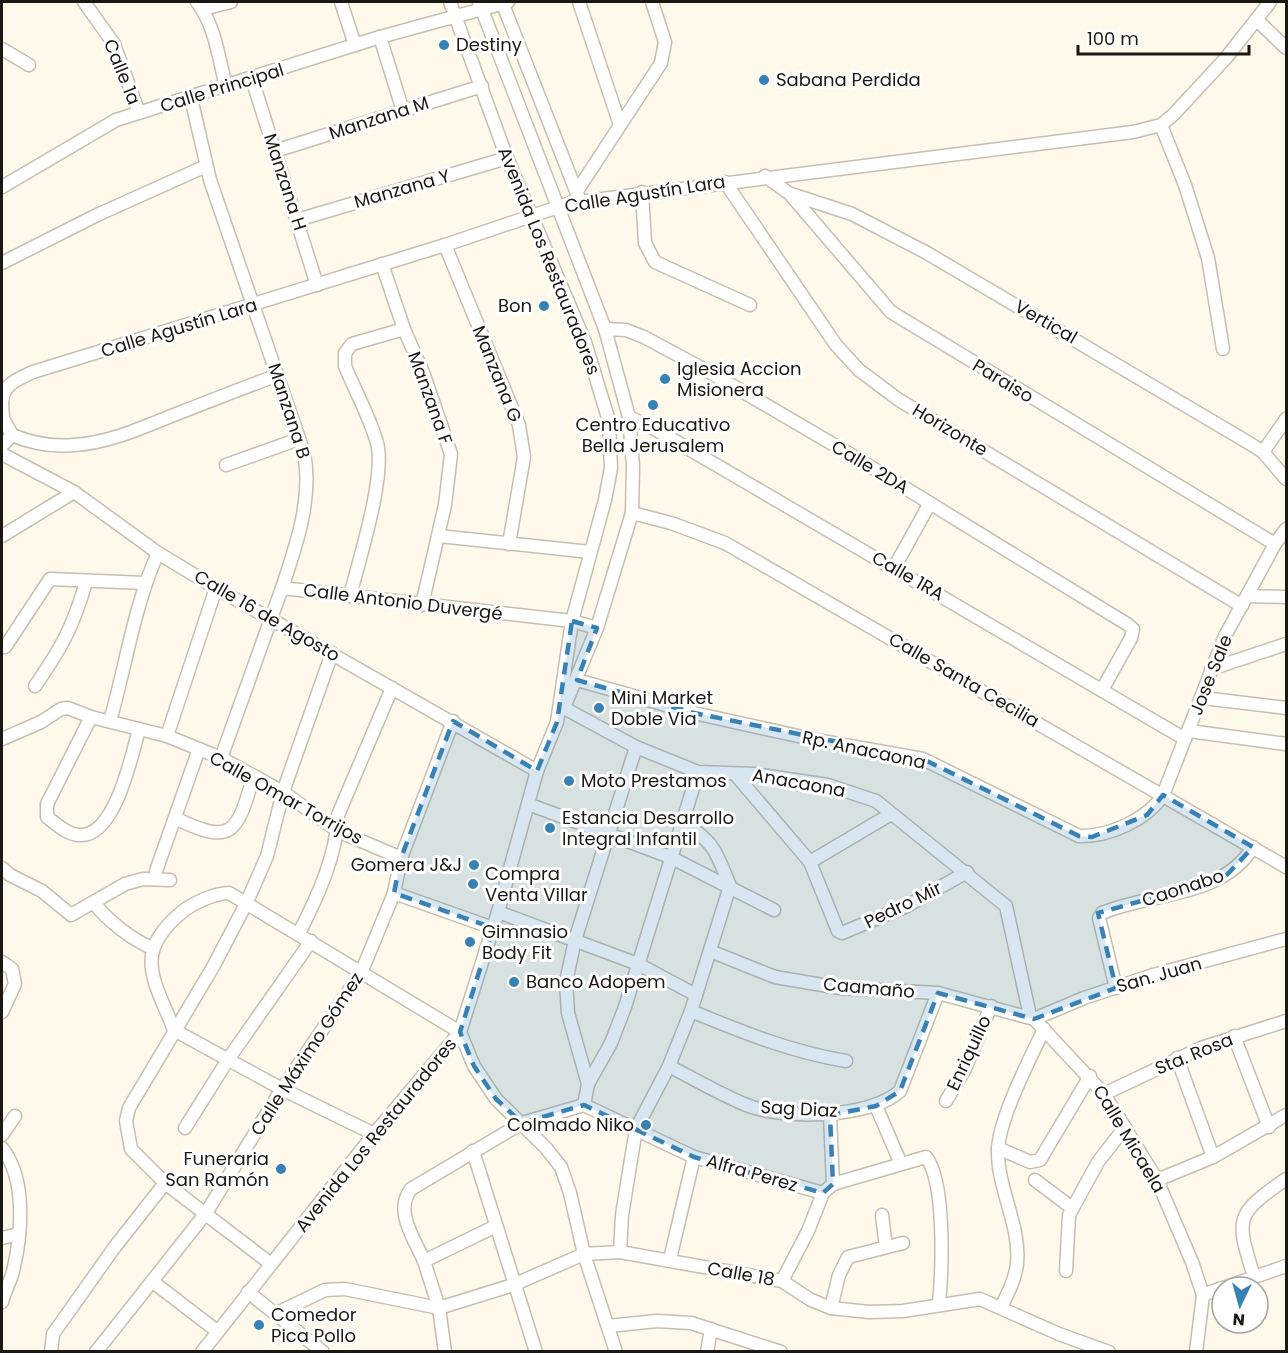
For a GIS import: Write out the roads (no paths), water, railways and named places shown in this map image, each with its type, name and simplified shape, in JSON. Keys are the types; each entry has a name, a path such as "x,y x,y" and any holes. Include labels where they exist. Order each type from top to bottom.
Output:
{"street":[{"name":"Calle 1a","path":"84,2 114,45 139,113"},
{"path":"226,87 214,39 200,5 231,2"},
{"path":"341,2 355,45"},
{"name":"Avenida Los Restauradores","path":"202,1352 217,1330 374,1134 460,1032 498,912 537,771 557,722 572,621 611,468 609,421 585,342 507,158 450,2"},
{"name":"Calle Principal","path":"2,187 116,120 380,37 455,18 481,6 504,2"},
{"path":"504,2 578,196"},
{"path":"579,2 620,125"},
{"path":"578,196 665,53 665,42 652,2"},
{"path":"1222,349 1208,258 1185,185 1161,125 1226,58 1270,2"},
{"path":"481,6 605,329 629,417 633,466 632,513 597,628 577,680 557,722"},
{"path":"1257,20 1287,48"},
{"path":"380,37 403,111"},
{"path":"2,49 29,65"},
{"name":"Manzana H","path":"252,78 317,285"},
{"name":"Manzana M","path":"275,151 482,86"},
{"name":"Manzana B","path":"191,98 206,166 278,375 308,472 306,494 292,558 282,588"},
{"name":"Calle Agustín Lara","path":"12,435 3,418 2,392 14,380 33,372 445,245 557,208 578,196 642,192 725,182 1132,132 1161,125"},
{"name":"Manzana Y","path":"297,220 507,158"},
{"path":"2,263 97,215 206,166"},
{"name":"Paraiso","path":"765,176 790,194 842,257 900,318 1275,544"},
{"name":"Horizonte","path":"725,182 836,345 859,370 899,400 1245,601"},
{"path":"642,192 645,243 655,262 750,305"},
{"name":"Vertical","path":"790,194 852,214 927,253 1263,452 1287,479"},
{"name":"Manzana G","path":"445,245 519,425 524,457 508,544"},
{"name":"Manzana F","path":"382,264 451,454 439,536 422,605"},
{"path":"350,596 377,487 379,457 377,442 345,366 345,353 352,344 404,329"},
{"name":"Calle 2DA","path":"605,329 626,330 644,337 843,450 1127,624 1133,629 1131,638 1102,690"},
{"path":"2,446 12,435 29,442 50,444 74,445 98,441 278,375"},
{"name":"Calle 1RA","path":"629,417 653,428 1102,690 1187,735"},
{"path":"1263,452 1287,419"},
{"path":"226,465 299,439"},
{"name":"Calle 16 de Agosto","path":"2,454 74,492 158,553 216,588 453,721 537,771"},
{"path":"2,536 74,492"},
{"path":"894,568 930,503"},
{"name":"Calle Santa Cecilia","path":"632,513 672,523 725,543 1287,867"},
{"name":"Jose Sale","path":"1163,795 1203,698 1211,669 1225,636 1275,544 1287,529"},
{"path":"439,536 590,552"},
{"path":"110,722 127,662 145,583 158,553"},
{"path":"5,647 47,582 54,578 86,582 145,583"},
{"path":"34,686 56,656 73,626 86,582"},
{"path":"167,736 216,588"},
{"name":"Calle Antonio Duvergé","path":"221,759 282,588 572,621 597,628"},
{"path":"1245,601 1287,597"},
{"path":"1211,669 1287,644"},
{"path":"271,1264 165,1183 131,1149 126,1122 129,1108 213,967 246,904 267,856 283,792 332,653"},
{"name":"Rp. Anacaona","path":"577,680 705,715 816,740 923,759 1078,836 1092,837 1147,814 1163,795"},
{"path":"299,933 316,899 338,831 338,815 392,688"},
{"path":"1203,698 1287,708"},
{"name":"Calle Omar Torrijos","path":"2,739 41,722 61,709 68,708 92,717 167,736 221,759 283,792 338,831 401,858"},
{"name":"Anacaona","path":"564,708 636,747 698,772 828,785 867,797 967,872 1006,906 1032,1018"},
{"path":"92,717 47,804 47,817 63,829 80,835 95,831 108,816 119,795 139,729"},
{"name":"Calle Máximo Gómez","path":"96,1352 206,1213 282,1089 361,973 394,893 401,858 453,721"},
{"path":"1187,735 1287,744"},
{"path":"588,1084 566,996 574,940 610,835 636,747"},
{"path":"156,871 199,749"},
{"path":"445,1352 439,1308 424,1261 403,1212 406,1195 411,1189 472,1151 522,1123 584,1104 588,1084 611,1043 698,772"},
{"path":"735,774 810,862 891,813"},
{"path":"175,818 205,831 221,833 232,829 242,816 254,778"},
{"path":"528,804 670,857 774,910"},
{"path":"620,1252 622,1215 636,1129 669,1066 691,1011 730,886 711,844 704,836 682,823"},
{"name":"Caonabo","path":"1116,988 1099,918 1102,913 1224,878 1246,860 1253,847"},
{"name":"Pedro Mir","path":"810,862 838,931 846,932 907,906 967,872"},
{"path":"2,868 10,875 42,891 71,915 125,884 142,879 170,880"},
{"path":"374,1134 282,1089 174,1030 150,963 152,948 158,934 187,908 221,893 229,893 299,933 460,1032 474,1066 490,1091 561,1167 570,1193 584,1254 616,1352"},
{"path":"394,893 493,928"},
{"path":"94,903 101,912 133,937 152,948"},
{"path":"498,912 638,964 696,995"},
{"path":"184,1128 310,941"},
{"name":"San. Juan","path":"1032,1018 1116,988 1286,941"},
{"name":"Caamaño","path":"710,951 775,977 840,988 938,993 1032,1018"},
{"path":"2,962 15,975 15,984 2,1012"},
{"name":"Sag Diaz","path":"669,1066 744,1105 767,1110 830,1115 876,1106 891,1100 900,1091 938,993"},
{"name":"Enriquillo","path":"946,1101 965,1069 991,1006"},
{"path":"691,1011 765,1042 806,1054 846,1061"},
{"name":"Calle Micaela","path":"1032,1018 1090,1076 1104,1094 1157,1180 1192,1262 1203,1295 1196,1352"},
{"name":"Sta. Rosa","path":"1104,1094 1177,1058 1234,1036 1287,1021"},
{"path":"1001,1307 1013,1281 1017,1251 1000,1175 998,1148 1012,1101 1044,1029"},
{"path":"1234,1036 1269,1127"},
{"path":"1177,1058 1213,1157"},
{"path":"998,1148 1030,1162 1040,1160 1090,1076"},
{"name":"Alfra Perez","path":"584,1104 694,1156 823,1193 833,1184 924,1156 928,1159 931,1168 940,1219 939,1304"},
{"path":"876,1106 902,1164"},
{"path":"830,1115 833,1184"},
{"path":"1157,1180 1213,1157 1287,1115"},
{"path":"2,1135 15,1116"},
{"path":"1066,1270 1066,1227 1072,1208 1098,1162 1125,1127"},
{"path":"2,1149 11,1161 20,1204 19,1234 14,1268 2,1302"},
{"path":"472,1151 511,1280 536,1352"},
{"path":"670,1259 694,1156"},
{"path":"1253,1275 1241,1235 1242,1219 1260,1197 1287,1179"},
{"path":"1035,1180 1072,1208"},
{"path":"51,1352 53,1334 114,1248 165,1183"},
{"path":"782,1281 808,1231 823,1193"},
{"path":"882,1215 886,1247"},
{"path":"424,1261 496,1226"},
{"path":"2,1238 19,1234"},
{"path":"831,1308 843,1266 848,1257 903,1244"},
{"name":"Calle 18","path":"439,1308 584,1254 620,1252 670,1259 724,1272 782,1281 811,1300 831,1308 868,1312 903,1311 980,1299 1059,1334 1109,1352"},
{"path":"1260,1275 1287,1266"},
{"path":"153,1281 217,1330"},
{"path":"275,1314 325,1290 345,1289 439,1308"},
{"path":"248,1292 322,1352"},
{"path":"1203,1295 1210,1293"},
{"path":"608,1326 657,1321 691,1323 781,1352"},
{"path":"707,1352 711,1329"}],"place":[{"name":"Destiny","path":"444,45"},
{"name":"Sabana Perdida","path":"764,80"},
{"name":"Bon","path":"544,306"},
{"name":"Iglesia Accion Misionera","path":"665,379"},
{"name":"Centro Educativo Bella Jerusalem","path":"653,405"},
{"name":"Mini Market Doble Via","path":"599,708"},
{"name":"Moto Prestamos","path":"569,781"},
{"name":"Estancia Desarrollo Integral Infantil","path":"550,828"},
{"name":"Gomera J&J","path":"474,865"},
{"name":"Compra Venta Villar","path":"473,884"},
{"name":"Gimnasio Body Fit","path":"470,942"},
{"name":"Banco Adopem","path":"514,982"},
{"name":"Colmado Niko","path":"646,1125"},
{"name":"Funeraria San Ramón","path":"281,1169"},
{"name":"Comedor Pica Pollo","path":"259,1325"}]}
